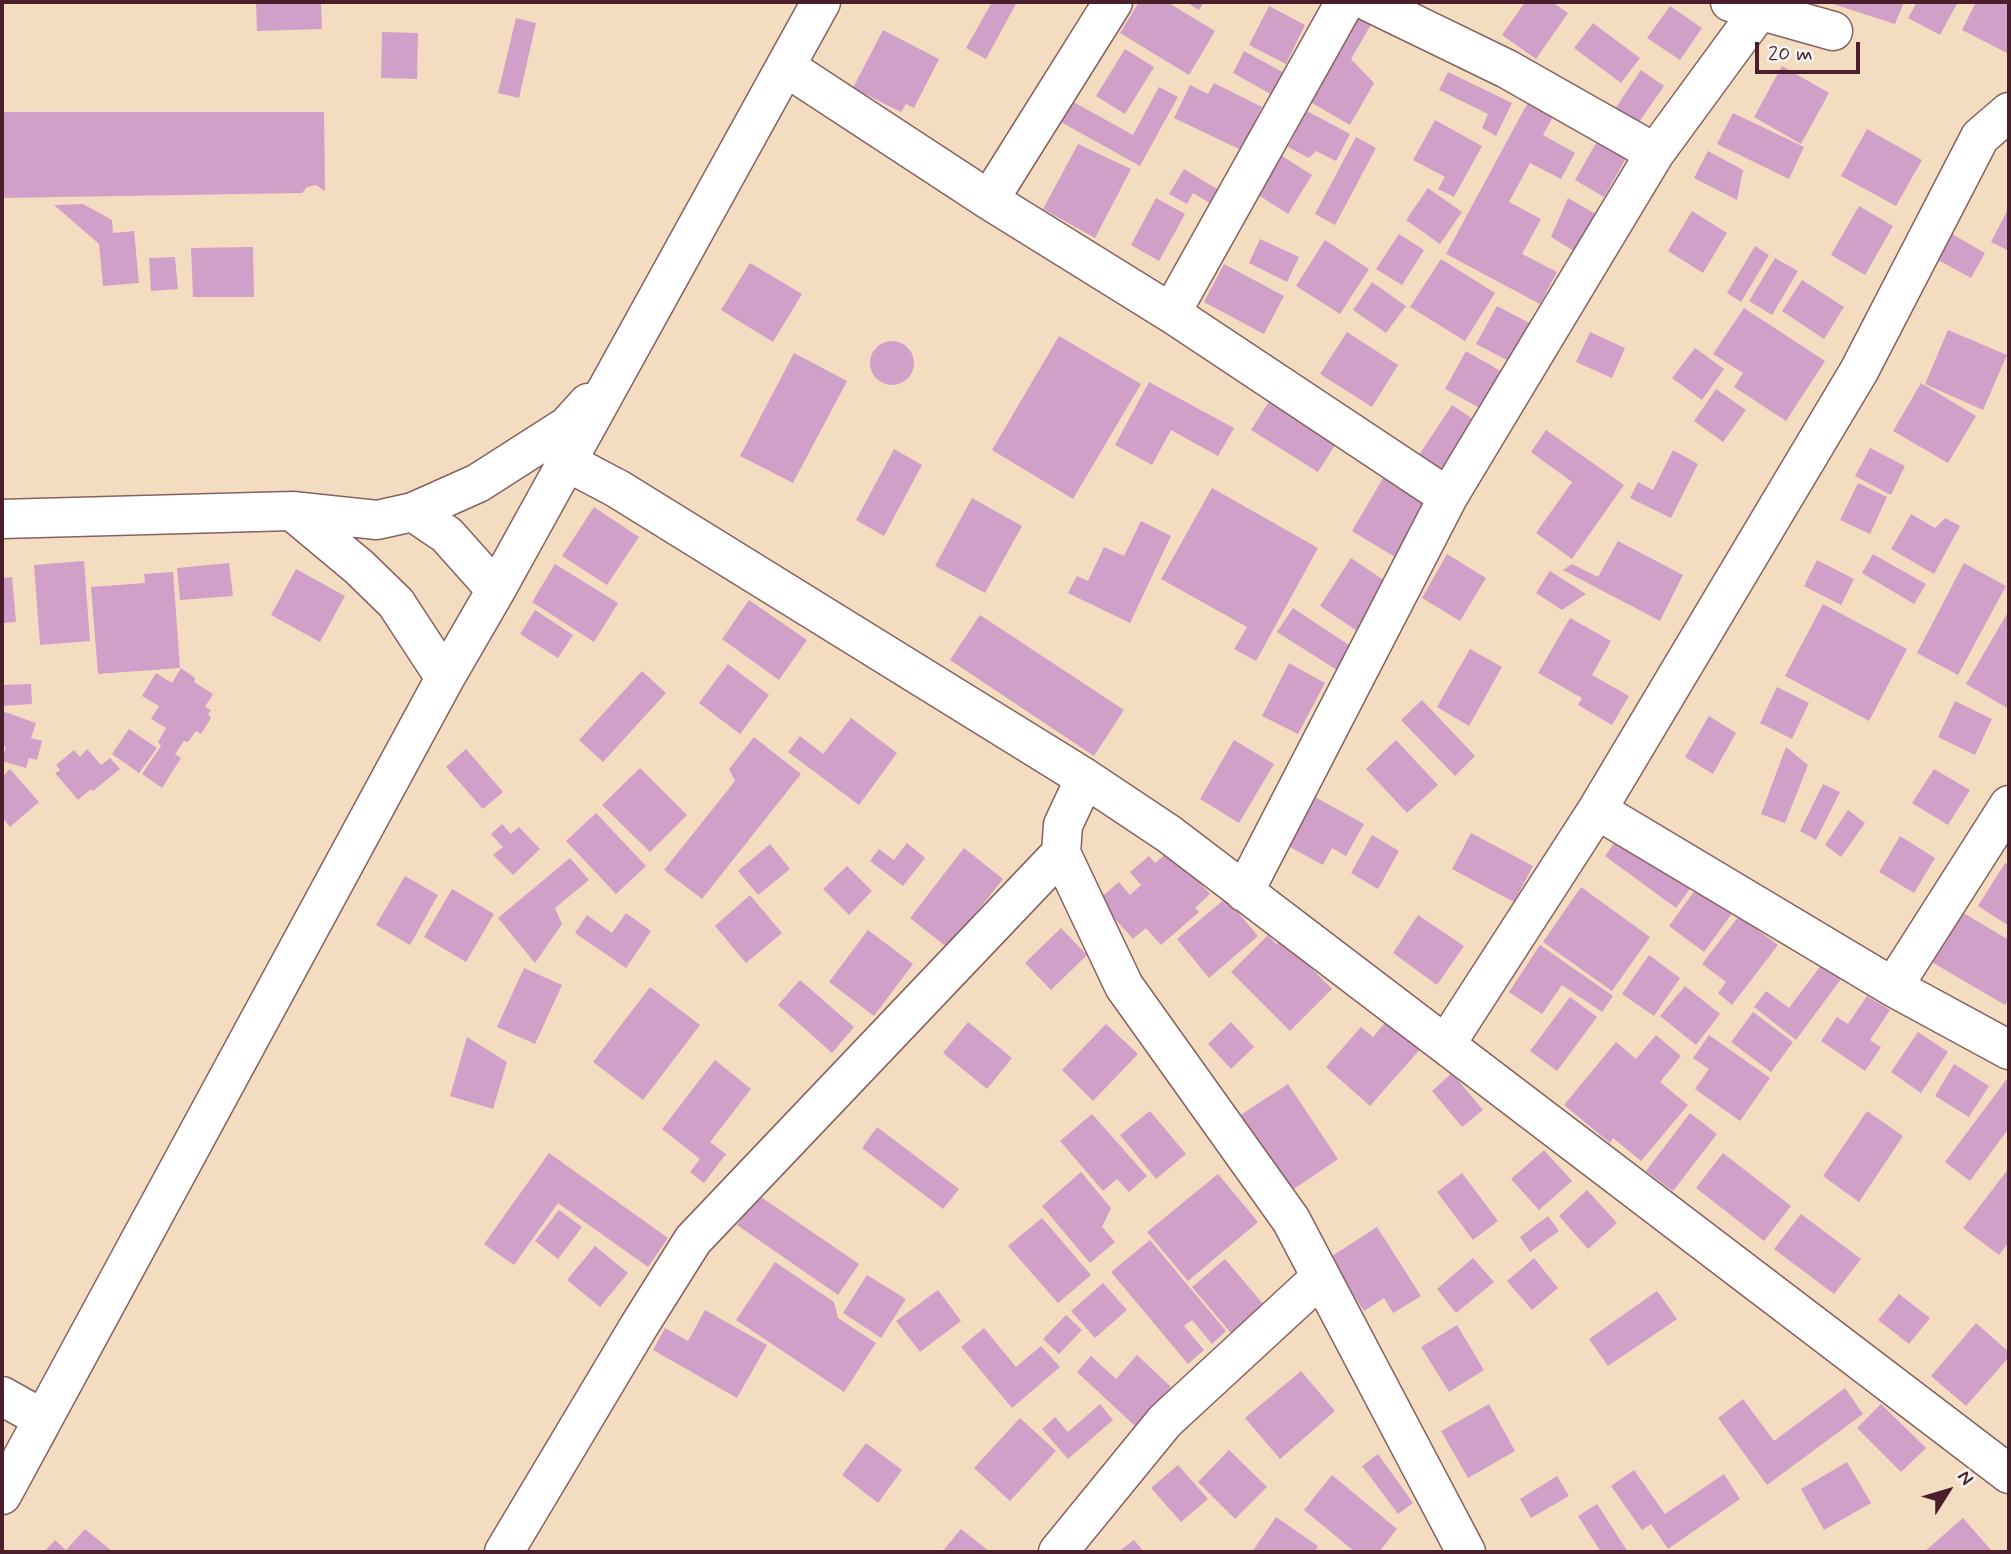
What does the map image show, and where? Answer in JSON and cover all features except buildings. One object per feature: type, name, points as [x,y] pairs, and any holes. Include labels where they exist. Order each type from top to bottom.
[{"type":"street","points":[[2,1495],[445,678],[821,2]]},
{"type":"street","points":[[989,200],[1113,2]]},
{"type":"street","points":[[1171,313],[1345,2]]},
{"type":"street","points":[[1369,2],[1507,69],[1655,153]]},
{"type":"street","points":[[1244,892],[1448,497],[1745,6],[1833,31]]},
{"type":"street","points":[[786,67],[989,200],[1171,313],[1448,497]]},
{"type":"street","points":[[1446,1044],[1597,810],[1859,371],[1980,137],[2009,112]]},
{"type":"street","points":[[2,519],[292,511],[377,520],[413,512],[478,483],[567,426],[616,373]]},
{"type":"street","points":[[567,462],[618,489],[1086,778],[1169,834],[2009,1474]]},
{"type":"street","points":[[292,511],[359,567],[396,603],[445,678]]},
{"type":"street","points":[[413,512],[447,535],[496,590]]},
{"type":"street","points":[[1086,778],[1063,825],[1061,853],[1124,986],[1291,1220],[1458,1548]]},
{"type":"street","points":[[1893,987],[2009,805]]},
{"type":"street","points":[[1597,810],[1893,987],[2009,1051]]},
{"type":"street","points":[[504,1552],[692,1240],[1061,853]]},
{"type":"street","points":[[1058,1552],[1165,1420],[1321,1277]]},
{"type":"street","points":[[2,1396],[44,1419]]}]
